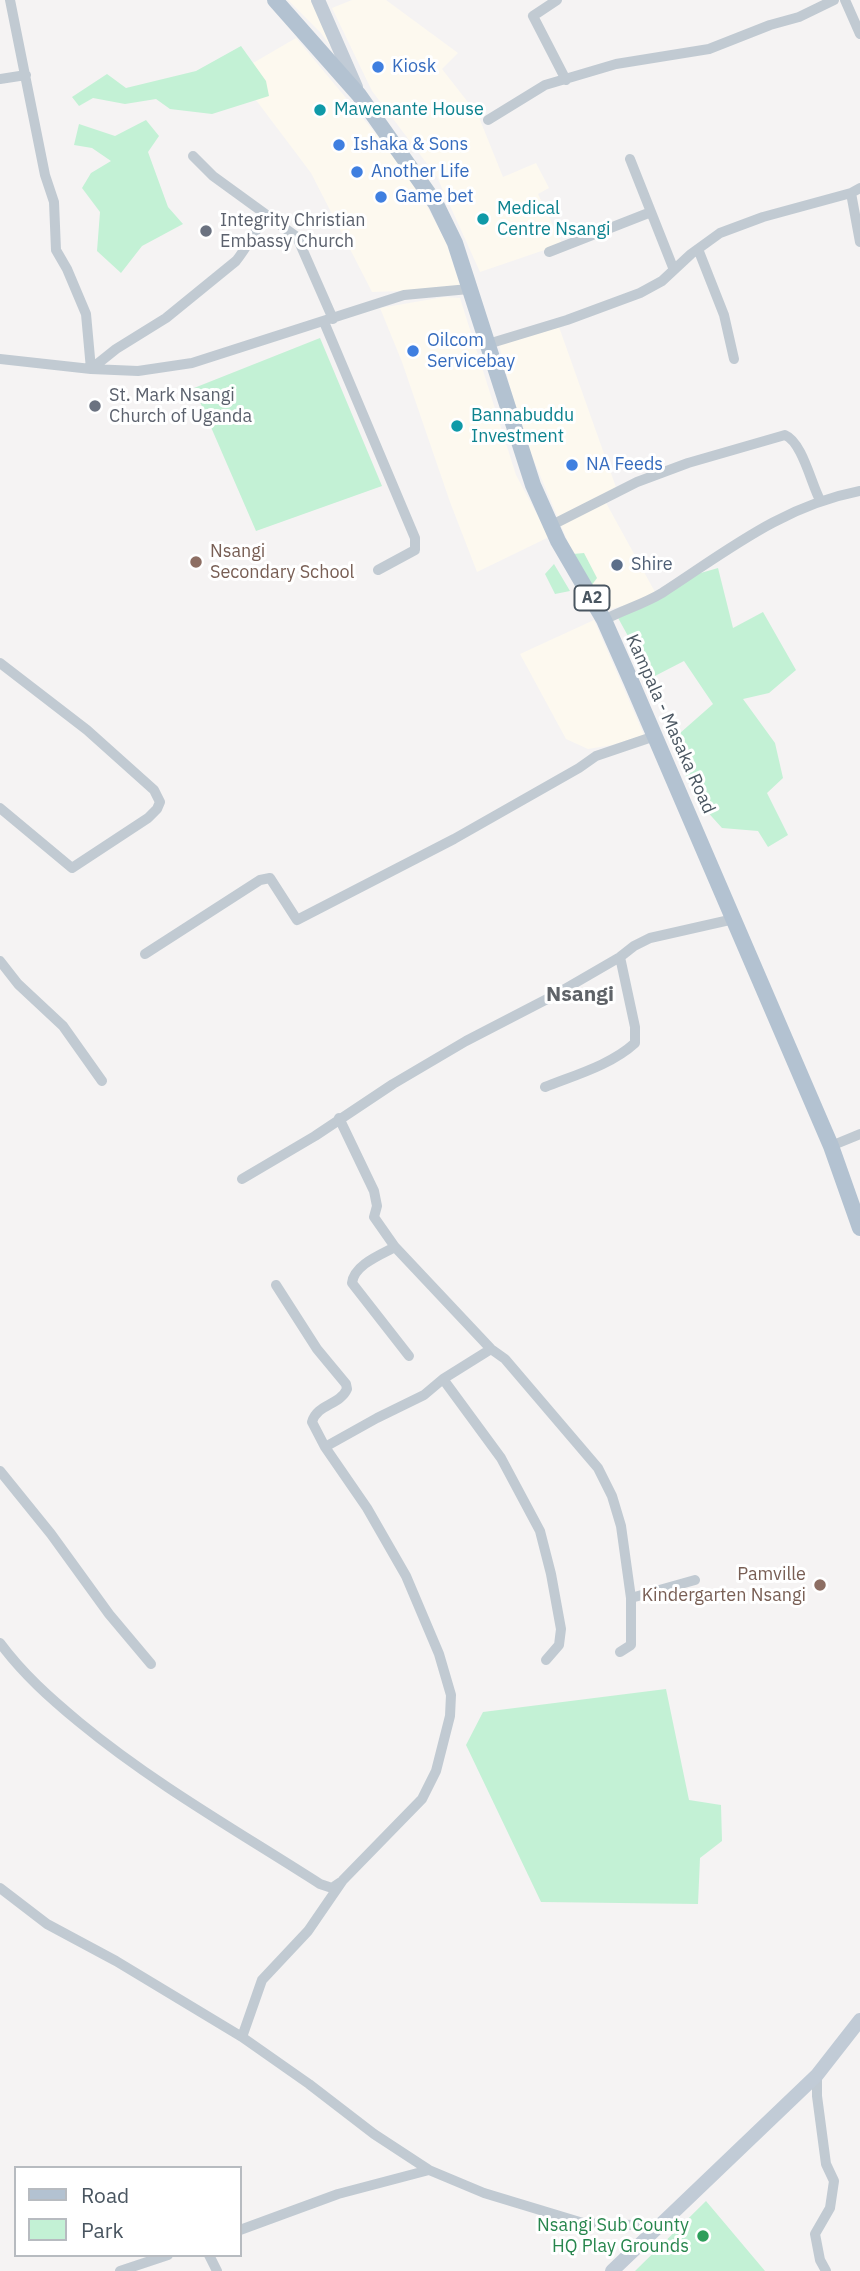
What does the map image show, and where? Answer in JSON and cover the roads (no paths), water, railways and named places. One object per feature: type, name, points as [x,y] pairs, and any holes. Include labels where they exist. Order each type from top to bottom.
[{"type":"main road","name":"Kampala - Masaka Road","points":[[275,0],[359,95],[436,204],[455,243],[533,485],[558,541],[604,620],[831,1146],[860,1228]]},
{"type":"street","points":[[10,0],[45,175],[54,202],[56,250],[86,314],[91,369]]},
{"type":"street","points":[[318,0],[359,95]]},
{"type":"street","points":[[557,0],[533,16],[566,80]]},
{"type":"street","points":[[488,120],[545,85],[616,64],[709,49],[770,24],[799,17],[834,0]]},
{"type":"street","points":[[845,0],[860,34]]},
{"type":"street","points":[[0,79],[26,75]]},
{"type":"street","points":[[193,156],[213,176],[297,237],[415,538],[415,550],[378,570]]},
{"type":"street","points":[[630,159],[674,270]]},
{"type":"street","points":[[488,344],[567,320],[640,293],[662,281],[720,233],[762,217],[855,190],[860,242]]},
{"type":"street","points":[[549,252],[651,212]]},
{"type":"street","points":[[91,369],[116,349],[166,318],[236,261],[267,215]]},
{"type":"street","points":[[698,249],[724,315],[734,359]]},
{"type":"street","points":[[0,359],[138,371],[192,363],[404,295],[469,289]]},
{"type":"street","points":[[552,525],[650,478],[688,463],[785,435],[791,438],[800,454],[820,500]]},
{"type":"street","points":[[604,620],[660,594],[708,565],[732,546],[790,513],[820,500],[860,491]]},
{"type":"street","points":[[0,663],[87,730],[154,790],[160,802],[148,818],[72,869],[0,807]]},
{"type":"street","points":[[145,954],[260,880],[270,878],[297,920],[454,839],[596,756],[655,736]]},
{"type":"street","points":[[242,1179],[261,1170],[466,1041],[551,997],[634,946],[650,938],[734,919]]},
{"type":"street","points":[[545,1087],[595,1068],[627,1051],[635,1043],[635,1027],[620,957]]},
{"type":"street","points":[[0,961],[18,984],[63,1026],[102,1081]]},
{"type":"street","points":[[340,1118],[377,1199],[375,1220],[396,1247],[491,1349],[505,1359],[598,1468],[612,1496],[621,1526],[631,1598],[631,1645],[620,1652]]},
{"type":"street","points":[[831,1146],[860,1134]]},
{"type":"street","points":[[396,1247],[361,1267],[353,1276],[352,1283],[409,1356]]},
{"type":"street","points":[[242,2037],[262,1980],[308,1931],[343,1880],[422,1798],[436,1770],[445,1739],[451,1695],[439,1654],[406,1576],[367,1508],[325,1447],[312,1422],[314,1415],[344,1396],[347,1388],[317,1349],[276,1285]]},
{"type":"street","points":[[325,1447],[424,1395],[443,1379],[491,1349]]},
{"type":"street","points":[[443,1379],[501,1458],[540,1531],[561,1629],[559,1645],[546,1660]]},
{"type":"street","points":[[0,1471],[51,1534],[108,1614],[151,1664]]},
{"type":"street","points":[[631,1598],[695,1580]]},
{"type":"street","points":[[0,1643],[13,1662],[36,1686],[112,1749],[149,1775],[320,1884],[331,1888],[343,1880]]},
{"type":"street","points":[[0,1888],[47,1924],[116,1961],[242,2037],[429,2171],[484,2193],[583,2223],[633,2225],[651,2232]]},
{"type":"street","points":[[612,2271],[817,2075],[860,2020]]},
{"type":"street","points":[[817,2075],[825,2164],[834,2181],[830,2208],[816,2234],[826,2271]]},
{"type":"street","points":[[242,2229],[338,2194],[429,2171]]},
{"type":"street","points":[[120,2271],[162,2257]]},
{"type":"place","name":"Kiosk","points":[[378,67]]},
{"type":"place","name":"Mawenante House","points":[[320,110]]},
{"type":"place","name":"Ishaka & Sons","points":[[339,145]]},
{"type":"place","name":"Another Life","points":[[357,172]]},
{"type":"place","name":"Game bet","points":[[381,197]]},
{"type":"place","name":"Medical Centre Nsangi","points":[[483,219]]},
{"type":"place","name":"Integrity Christian Embassy Church","points":[[206,231]]},
{"type":"place","name":"Oilcom Servicebay","points":[[413,351]]},
{"type":"place","name":"St. Mark Nsangi Church of Uganda","points":[[95,406]]},
{"type":"place","name":"Bannabuddu Investment","points":[[457,426]]},
{"type":"place","name":"NA Feeds","points":[[572,465]]},
{"type":"place","name":"Nsangi Secondary School","points":[[196,562]]},
{"type":"place","name":"Shire","points":[[617,565]]},
{"type":"place","name":"Pamville Kindergarten Nsangi","points":[[820,1585]]},
{"type":"place","name":"Nsangi Sub County HQ Play Grounds","points":[[703,2236]]},
{"type":"district","name":"Nsangi","points":[[580,995]]}]
